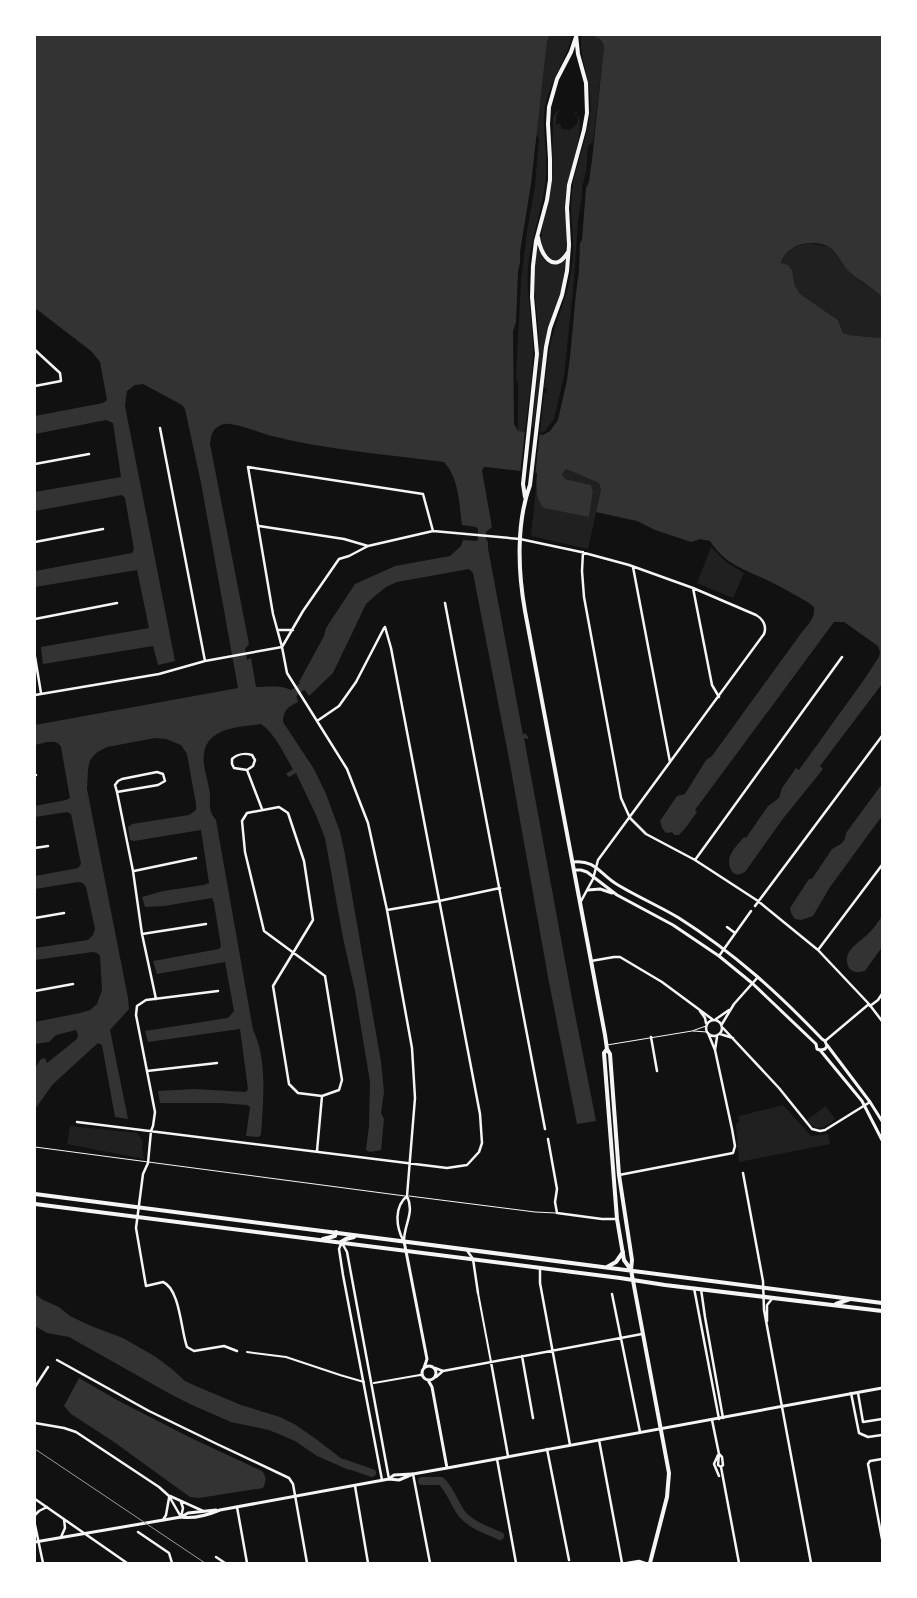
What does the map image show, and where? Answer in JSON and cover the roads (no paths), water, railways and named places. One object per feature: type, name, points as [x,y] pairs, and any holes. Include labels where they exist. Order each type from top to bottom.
[{"type":"main road","points":[[525,498],[523,484],[537,354],[532,282],[533,258],[550,180],[548,124],[550,101],[557,79],[571,52],[576,35]]},
{"type":"main road","points":[[576,35],[578,54],[586,83],[587,107],[584,130],[568,193],[569,249],[567,271],[564,288],[546,348],[530,485],[525,498],[520,539],[521,584],[607,1047],[610,1054],[619,1175],[632,1260],[632,1280],[669,1469],[667,1497],[650,1563]]},
{"type":"main road","points":[[538,235],[544,256],[550,262],[563,259],[569,249]]},
{"type":"main road","points":[[607,1047],[604,1053],[617,1216],[624,1260],[631,1270]]},
{"type":"main road","points":[[609,1120],[615,1120]]},
{"type":"main road","points":[[610,1128],[616,1135]]},
{"type":"main road","points":[[35,1194],[882,1303]]},
{"type":"main road","points":[[35,1204],[882,1311]]},
{"type":"main road","points":[[617,1216],[626,1224]]},
{"type":"main road","points":[[319,1240],[335,1236],[336,1232]]},
{"type":"main road","points":[[341,1242],[351,1237],[361,1236]]},
{"type":"main road","points":[[607,1267],[616,1262],[623,1252]]},
{"type":"main road","points":[[832,1305],[850,1299]]},
{"type":"street","points":[[35,350],[60,373],[61,381],[35,386]]},
{"type":"street","points":[[160,428],[204,661]]},
{"type":"street","points":[[35,464],[89,454]]},
{"type":"street","points":[[432,1387],[437,1373],[427,1359],[404,1241],[404,1232],[410,1213],[410,1203],[407,1196],[415,1098],[412,1048],[387,910],[368,823],[348,769],[287,673],[273,614],[248,467],[423,494],[433,531]]},
{"type":"street","points":[[259,526],[344,539],[368,546]]},
{"type":"street","points":[[35,542],[103,529]]},
{"type":"street","points":[[35,695],[159,674],[204,661],[282,648],[302,611],[340,559],[368,546],[433,531],[520,539],[584,552],[693,588],[756,615],[762,619],[765,629],[764,634],[598,860],[594,877],[580,903]]},
{"type":"street","points":[[584,552],[582,571],[584,597],[621,798],[630,818],[646,834],[695,860],[758,901],[818,950],[870,1005],[882,1021]]},
{"type":"street","points":[[633,567],[670,762]]},
{"type":"street","points":[[693,588],[712,685],[719,696]]},
{"type":"street","points":[[35,619],[116,603]]},
{"type":"street","points":[[445,603],[545,1129]]},
{"type":"street","points":[[77,1122],[447,1168],[468,1164],[479,1152],[482,1142],[480,1114],[391,648],[385,627],[356,682],[339,706],[318,721]]},
{"type":"street","points":[[278,630],[293,630]]},
{"type":"street","points":[[35,657],[41,693]]},
{"type":"street","points":[[695,860],[842,657]]},
{"type":"street","points":[[755,906],[882,736]]},
{"type":"street","points":[[246,753],[252,755],[255,760],[253,766],[247,770],[234,768],[232,759],[235,756],[246,753]]},
{"type":"street","points":[[247,770],[262,810]]},
{"type":"street","points":[[116,792],[158,785],[165,781],[163,774],[157,772],[122,780],[118,781],[115,785],[116,792],[133,871],[142,934],[156,999]]},
{"type":"street","points":[[293,952],[264,931],[245,852],[242,821],[247,813],[279,807],[288,813],[304,860],[312,920],[293,952],[273,986],[289,1084],[298,1093],[322,1096],[339,1090],[342,1080],[325,976],[293,952]]},
{"type":"street","points":[[35,848],[48,846]]},
{"type":"street","points":[[133,871],[196,858]]},
{"type":"street","points":[[573,862],[591,863],[617,885],[662,908],[724,949],[758,976],[824,1042],[870,1102],[882,1121]]},
{"type":"street","points":[[818,950],[882,865]]},
{"type":"street","points":[[574,870],[583,870],[617,895],[673,926],[719,956],[752,983],[816,1044],[817,1049],[820,1050],[864,1106],[882,1140]]},
{"type":"street","points":[[387,910],[500,888]]},
{"type":"street","points":[[588,890],[600,889],[617,895]]},
{"type":"street","points":[[719,956],[751,911]]},
{"type":"street","points":[[35,918],[64,913]]},
{"type":"street","points":[[142,934],[206,924]]},
{"type":"street","points":[[727,927],[735,933]]},
{"type":"street","points":[[591,962],[614,956],[620,957],[662,982],[700,1011],[722,1024]]},
{"type":"street","points":[[758,976],[729,1010],[722,1024],[723,1028],[779,1088],[812,1130],[823,1131],[870,1102]]},
{"type":"street","points":[[35,990],[73,984]]},
{"type":"street","points":[[218,991],[146,1000],[137,1006],[136,1015],[155,1112],[148,1163],[143,1174],[136,1228],[146,1286],[163,1282],[169,1286],[180,1311],[186,1344],[189,1349],[194,1351],[224,1346],[237,1351]]},
{"type":"street","points":[[824,1042],[878,1000],[882,994]]},
{"type":"street","points":[[706,1025],[729,1010]]},
{"type":"street","points":[[700,1011],[706,1019],[707,1033],[715,1050]]},
{"type":"street","points":[[619,1175],[732,1153],[734,1149],[732,1130],[715,1050],[715,1040],[723,1028]]},
{"type":"street","points":[[707,1033],[712,1036],[724,1034],[733,1038]]},
{"type":"street","points":[[650,1037],[657,1071]]},
{"type":"street","points":[[816,1044],[818,1040],[824,1042]]},
{"type":"street","points":[[820,1050],[825,1049],[824,1042]]},
{"type":"street","points":[[146,1071],[217,1062]]},
{"type":"street","points":[[317,1151],[322,1096]]},
{"type":"street","points":[[548,1139],[557,1189],[555,1202],[557,1213],[602,1219],[617,1216]]},
{"type":"street","points":[[743,1173],[763,1288],[766,1322],[783,1406],[782,1416],[811,1563]]},
{"type":"street","points":[[404,1241],[399,1230],[398,1211],[401,1201],[407,1196]]},
{"type":"street","points":[[341,1242],[339,1249],[382,1480]]},
{"type":"street","points":[[341,1242],[346,1251],[373,1384],[379,1429],[389,1479]]},
{"type":"street","points":[[466,1249],[473,1259],[508,1456]]},
{"type":"street","points":[[540,1268],[540,1283],[570,1445]]},
{"type":"street","points":[[694,1288],[721,1418]]},
{"type":"street","points":[[701,1289],[709,1354]]},
{"type":"street","points":[[612,1294],[640,1432]]},
{"type":"street","points":[[766,1322],[768,1303],[775,1297]]},
{"type":"street","points":[[424,1368],[428,1366],[443,1371],[642,1334]]},
{"type":"street","points":[[247,1352],[286,1357],[373,1384],[421,1375],[428,1380],[432,1387],[447,1468]]},
{"type":"street","points":[[522,1356],[533,1418]]},
{"type":"street","points":[[421,1375],[427,1359]]},
{"type":"street","points":[[56,1360],[149,1411],[285,1475],[291,1480],[307,1563]]},
{"type":"street","points":[[35,1387],[48,1367]]},
{"type":"street","points":[[428,1380],[435,1378],[443,1371]]},
{"type":"street","points":[[37,1542],[163,1520],[188,1513],[220,1510],[295,1497],[389,1479],[394,1475],[447,1468],[882,1388]]},
{"type":"street","points":[[858,1392],[863,1422],[882,1419]]},
{"type":"street","points":[[851,1393],[858,1430],[862,1435],[868,1437],[882,1435]]},
{"type":"street","points":[[855,1418],[862,1416]]},
{"type":"street","points":[[712,1420],[719,1454],[718,1465],[722,1467]]},
{"type":"street","points":[[35,1423],[76,1432],[159,1487],[169,1496],[181,1516],[189,1518],[220,1510]]},
{"type":"street","points":[[372,1430],[379,1429]]},
{"type":"street","points":[[599,1440],[622,1563]]},
{"type":"street","points":[[547,1449],[569,1560]]},
{"type":"street","points":[[719,1454],[723,1461],[722,1467],[739,1563]]},
{"type":"street","points":[[719,1454],[714,1464],[719,1476]]},
{"type":"street","points":[[497,1459],[516,1563]]},
{"type":"street","points":[[882,1459],[868,1464],[882,1540]]},
{"type":"street","points":[[413,1474],[430,1563]]},
{"type":"street","points":[[355,1486],[368,1563]]},
{"type":"street","points":[[169,1496],[203,1511]]},
{"type":"street","points":[[163,1520],[169,1496]]},
{"type":"street","points":[[35,1499],[127,1563]]},
{"type":"street","points":[[181,1516],[182,1502]]},
{"type":"street","points":[[237,1507],[248,1563]]},
{"type":"street","points":[[35,1516],[39,1511],[47,1508]]},
{"type":"street","points":[[60,1538],[65,1528],[64,1519]]},
{"type":"street","points":[[35,1524],[37,1542],[43,1563]]},
{"type":"street","points":[[138,1532],[169,1553],[172,1563]]},
{"type":"street","points":[[216,1558],[224,1563]]},
{"type":"street","points":[[628,1563],[639,1561],[645,1563]]},
{"type":"lane","points":[[607,1047],[692,1030],[706,1025]]},
{"type":"lane","points":[[692,1030],[707,1033]]},
{"type":"lane","points":[[35,1147],[540,1213],[557,1213]]},
{"type":"waterway","points":[[286,698],[309,681]]},
{"type":"waterway","points":[[343,1463],[372,1473]]},
{"type":"waterway","points":[[422,1481],[441,1481],[466,1518],[500,1536]]},
{"type":"railway","points":[[35,1449],[205,1563]]}]
